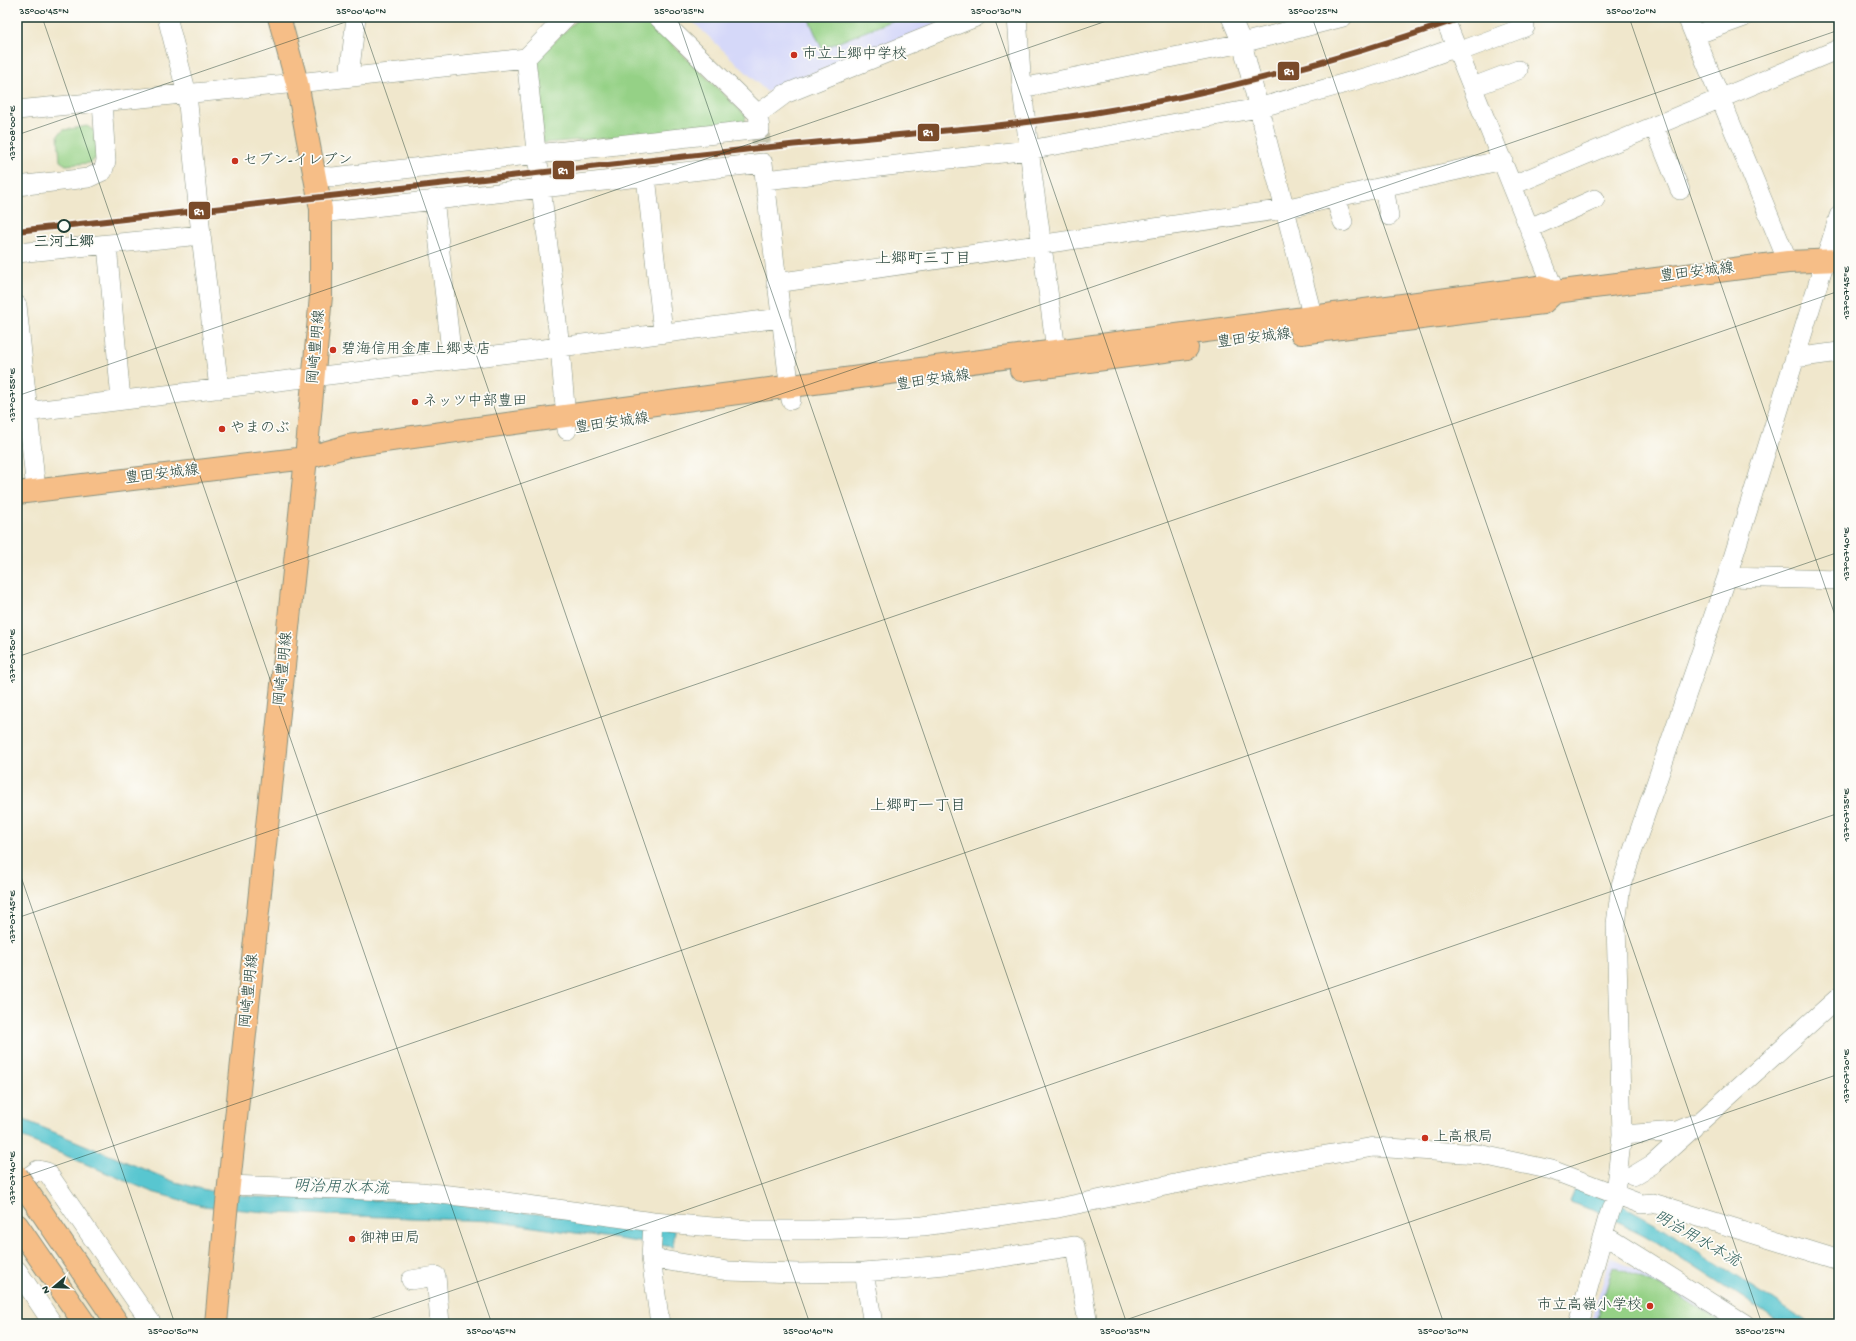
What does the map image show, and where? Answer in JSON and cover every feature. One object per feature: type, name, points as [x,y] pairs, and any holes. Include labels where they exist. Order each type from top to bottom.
[{"type":"main road","name":"岡崎豊明線","points":[[216,1324],[226,1212],[306,458],[321,296],[321,213],[316,176],[297,83],[279,17]]},
{"type":"main road","name":"豊田安城線","points":[[27,492],[306,458],[345,458],[566,423],[1057,357],[1314,324],[1543,303],[1555,292],[1788,262],[1832,260]]},
{"type":"main road","points":[[17,1176],[118,1324]]},
{"type":"main road","points":[[17,1224],[85,1324]]},
{"type":"street","points":[[167,17],[186,94],[219,389]]},
{"type":"street","points":[[349,77],[356,17]]},
{"type":"street","points":[[17,110],[297,83],[526,58],[566,17]]},
{"type":"street","points":[[316,176],[333,177],[760,129],[758,114],[658,17]]},
{"type":"street","points":[[758,114],[785,94],[976,17]]},
{"type":"street","points":[[1017,17],[1022,88],[1029,150],[1057,357]]},
{"type":"street","points":[[1231,17],[1242,43],[1314,324]]},
{"type":"street","points":[[1022,88],[1242,43],[1341,17]]},
{"type":"street","points":[[1444,17],[1555,292]]},
{"type":"street","points":[[1687,17],[1788,262]]},
{"type":"street","points":[[1694,36],[1744,17]]},
{"type":"street","points":[[765,180],[1029,150],[1258,108],[1395,69],[1525,27]]},
{"type":"street","points":[[1513,185],[1839,49]]},
{"type":"street","points":[[526,58],[536,154],[542,181],[541,187],[560,347],[566,423]]},
{"type":"street","points":[[1472,87],[1518,70]]},
{"type":"street","points":[[17,186],[88,178],[103,171],[106,161],[102,102]]},
{"type":"street","points":[[1654,126],[1680,190]]},
{"type":"street","points":[[776,283],[1284,209],[1503,160]]},
{"type":"street","points":[[321,213],[434,199],[763,163],[790,393]]},
{"type":"street","points":[[646,176],[663,332]]},
{"type":"street","points":[[1384,187],[1389,216]]},
{"type":"street","points":[[1335,198],[1343,222]]},
{"type":"street","points":[[434,199],[452,360]]},
{"type":"street","points":[[1530,228],[1595,199]]},
{"type":"street","points":[[1578,1324],[1615,1198],[1622,1135],[1616,924],[1617,904],[1625,870],[1694,678],[1795,358],[1832,260],[1839,216]]},
{"type":"street","points":[[17,253],[202,236]]},
{"type":"street","points":[[107,245],[121,400]]},
{"type":"street","points":[[17,304],[27,492]]},
{"type":"street","points":[[23,413],[314,376],[560,347],[663,332],[780,318]]},
{"type":"street","points":[[1795,358],[1839,352]]},
{"type":"street","points":[[1727,577],[1839,580]]},
{"type":"street","points":[[1633,1176],[1653,1164],[1839,997]]},
{"type":"street","points":[[1622,1135],[1677,1131],[1702,1121]]},
{"type":"street","points":[[229,1188],[422,1192],[477,1198],[652,1225],[749,1230],[813,1230],[923,1226],[1058,1208],[1272,1164],[1374,1147],[1478,1154],[1552,1170],[1615,1198],[1641,1204],[1653,1203],[1839,1260]]},
{"type":"street","points":[[17,1185],[38,1170],[47,1172],[152,1324]]},
{"type":"street","points":[[652,1225],[651,1253],[660,1324]]},
{"type":"street","points":[[1606,1227],[1745,1324]]},
{"type":"street","points":[[651,1253],[728,1271],[798,1273],[864,1272],[957,1264],[1075,1246],[1088,1324]]},
{"type":"street","points":[[17,1270],[53,1324]]},
{"type":"street","points":[[864,1272],[873,1324]]},
{"type":"street","points":[[411,1280],[436,1276],[440,1324]]},
{"type":"shaded area","name":"市立上郷中学校","points":[[688,17],[954,17],[767,92]]},
{"type":"shaded area","name":"市立高嶺小学校","points":[[1610,1257],[1675,1287],[1733,1324],[1591,1324]]},
{"type":"green space","points":[[580,17],[644,17],[746,116],[744,127],[543,143],[535,60]]},
{"type":"green space","points":[[808,17],[901,17],[822,49]]},
{"type":"green space","points":[[87,126],[100,135],[101,154],[90,163],[66,165],[60,161],[58,135],[64,130]]},
{"type":"green space","name":"市立高嶺小学校","points":[[1613,1266],[1675,1293],[1724,1324],[1596,1324]]},
{"type":"water","points":[[17,1117],[175,1182],[210,1191],[255,1197],[434,1202],[675,1230],[673,1247],[492,1221],[275,1213],[203,1206],[152,1192],[17,1135]]},
{"type":"water","points":[[1575,1187],[1626,1207],[1662,1227],[1809,1324],[1782,1324],[1655,1241],[1593,1210],[1569,1202]]},
{"type":"tunnel","points":[[760,129],[763,163]]},
{"type":"transit line","name":"R1","points":[[17,231],[785,145],[1001,125],[1087,114],[1135,106],[1231,86],[1278,74],[1418,33],[1464,17]]},
{"type":"place","name":"市立上郷中学校","points":[[794,55]]},
{"type":"place","name":"セブン-イレブン","points":[[235,161]]},
{"type":"place","name":"三河上郷","points":[[64,226]]},
{"type":"place","name":"碧海信用金庫上郷支店","points":[[333,350]]},
{"type":"place","name":"ネッツ中部豊田","points":[[415,402]]},
{"type":"place","name":"やまのぶ","points":[[222,429]]},
{"type":"place","name":"上高根局","points":[[1425,1138]]},
{"type":"place","name":"御神田局","points":[[352,1239]]},
{"type":"place","name":"市立高嶺小学校","points":[[1650,1306]]},
{"type":"district","name":"上郷町三丁目","points":[[923,260]]},
{"type":"district","name":"上郷町一丁目","points":[[918,807]]},
{"type":"water label","name":"明治用水本流","points":[[341,1189]]},
{"type":"water label","name":"明治用水本流","points":[[1696,1240]]}]
